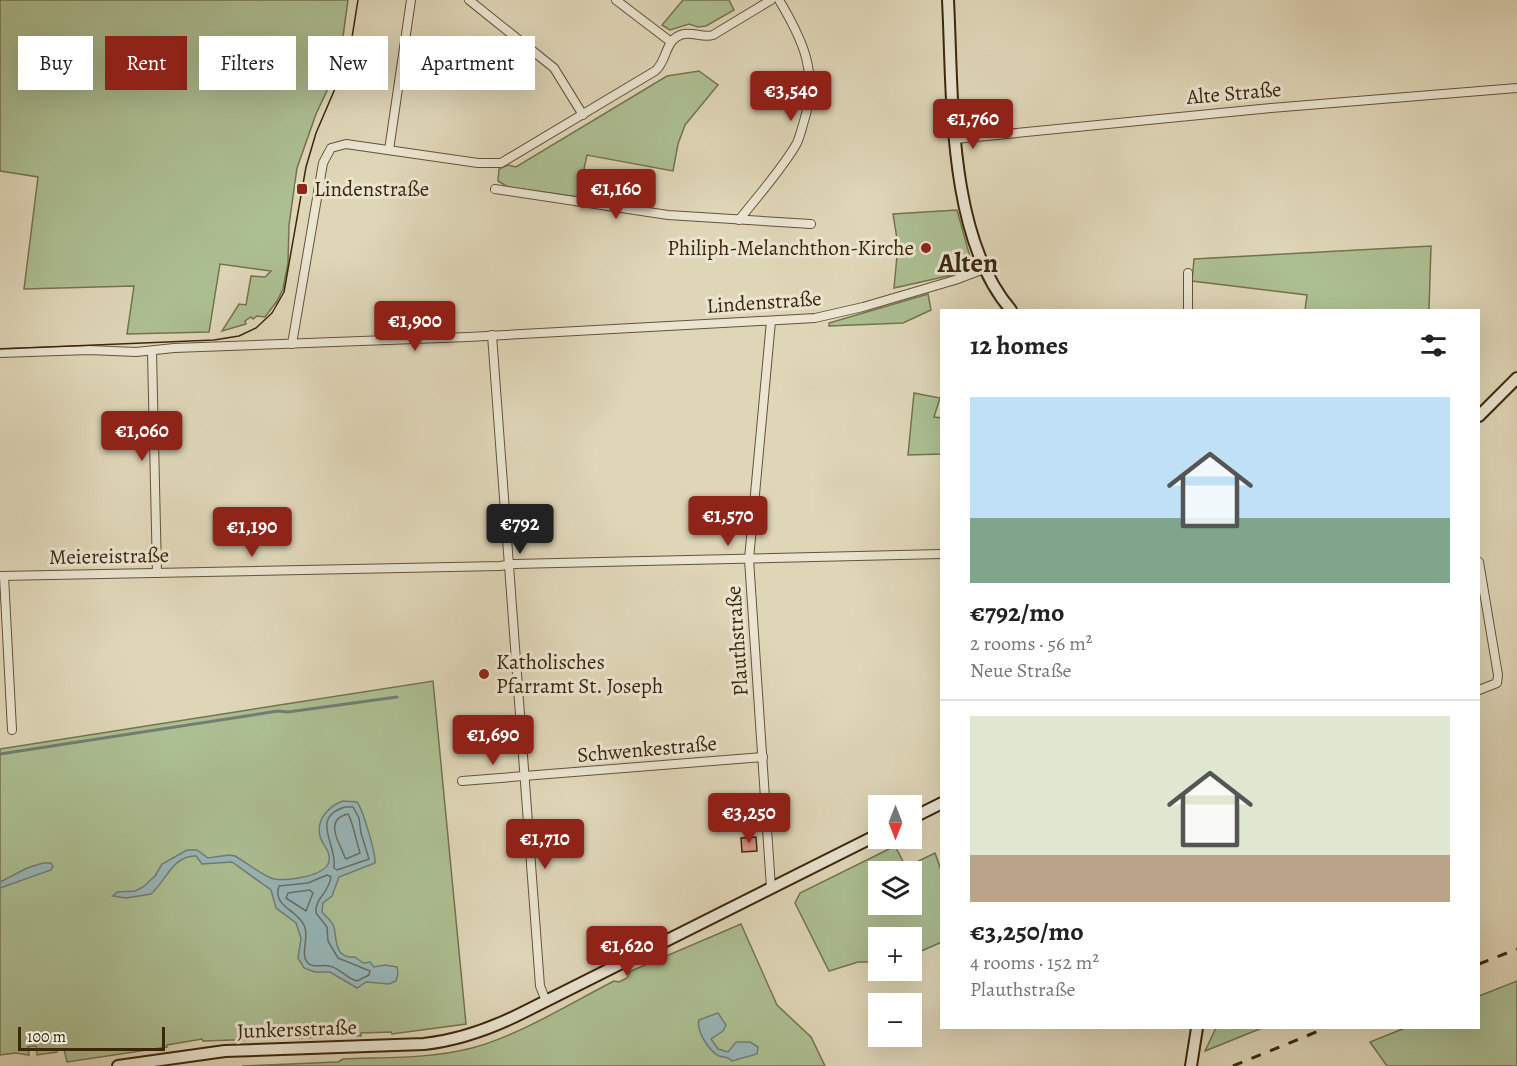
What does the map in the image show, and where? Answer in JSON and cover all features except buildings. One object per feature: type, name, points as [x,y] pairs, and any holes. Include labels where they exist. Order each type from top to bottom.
[{"type":"main road","points":[[948,0],[956,139],[969,228],[984,269],[999,296],[1010,309]]},
{"type":"main road","points":[[1480,415],[1517,378]]},
{"type":"main road","points":[[922,813],[940,804]]},
{"type":"main road","name":"Junkersstraße","points":[[118,1066],[225,1051],[424,1044],[477,1033],[546,1001],[868,840]]},
{"type":"main road","points":[[1191,1066],[1197,1029]]},
{"type":"street","points":[[389,150],[411,0]]},
{"type":"street","points":[[469,0],[554,68],[583,115]]},
{"type":"street","points":[[617,0],[671,42]]},
{"type":"street","points":[[292,344],[326,154],[339,144],[478,163],[501,164],[660,67],[671,42],[684,34],[707,37],[713,35],[771,0]]},
{"type":"street","points":[[740,220],[797,142],[810,103],[810,75],[807,59],[802,43],[779,0]]},
{"type":"street","name":"Alte Straße","points":[[956,139],[1271,108],[1517,88]]},
{"type":"street","points":[[495,189],[668,215],[811,224]]},
{"type":"street","name":"Lindenstraße","points":[[0,353],[89,350],[124,353],[152,352],[174,348],[771,321],[836,314],[955,280],[984,269]]},
{"type":"street","points":[[1188,273],[1188,309]]},
{"type":"street","name":"Plauthstraße","points":[[771,321],[749,559],[771,888]]},
{"type":"street","points":[[492,335],[540,986],[546,1001]]},
{"type":"street","points":[[152,352],[157,573]]},
{"type":"street","name":"Meiereistraße","points":[[2,576],[940,554]]},
{"type":"street","points":[[1480,568],[1498,675],[1497,683],[1480,690]]},
{"type":"street","points":[[2,576],[12,730]]},
{"type":"street","name":"Schwenkestraße","points":[[462,781],[763,757]]},
{"type":"green space","points":[[0,0],[348,0],[343,36],[308,36],[308,90],[327,90],[316,114],[297,168],[289,225],[288,263],[283,289],[265,317],[257,316],[253,319],[251,317],[245,321],[246,324],[222,331],[239,304],[246,305],[251,276],[265,277],[271,271],[220,264],[209,332],[127,334],[134,286],[24,289],[38,177],[0,171]]},
{"type":"green space","points":[[683,0],[729,0],[734,10],[706,26],[698,27],[689,24],[670,30],[662,25]]},
{"type":"green space","points":[[699,71],[718,85],[685,125],[678,144],[673,171],[587,155],[578,197],[508,187],[498,181],[499,169],[508,165],[516,167],[667,76]]},
{"type":"green space","points":[[957,210],[970,257],[961,273],[894,288],[898,245],[893,214]]},
{"type":"green space","points":[[1431,246],[1429,309],[1305,309],[1307,295],[1192,281],[1194,259]]},
{"type":"green space","points":[[928,294],[931,310],[903,323],[829,326],[829,323]]},
{"type":"green space","points":[[914,393],[940,398],[934,417],[940,418],[940,454],[908,455]]},
{"type":"green space","points":[[433,681],[466,1024],[392,1034],[391,1032],[361,1033],[361,1036],[326,1034],[325,1037],[203,1041],[202,1039],[167,1045],[167,1047],[67,1062],[64,1049],[37,1055],[36,1046],[28,1047],[29,1055],[16,1053],[0,1055],[0,749]]},
{"type":"green space","points":[[889,849],[897,849],[903,861],[868,861],[868,915],[922,915],[922,861],[918,861],[935,853],[940,867],[940,943],[922,951],[922,927],[868,927],[868,962],[858,962],[829,971],[795,903],[800,893]]},
{"type":"green space","points":[[741,924],[777,1005],[811,1037],[825,1066],[242,1066],[424,1056],[456,1052],[490,1043],[614,981],[619,982],[627,978],[631,971]]},
{"type":"green space","points":[[1517,981],[1517,1066],[1387,1066],[1370,1042],[1402,1029],[1480,1029],[1480,996]]},
{"type":"green space","points":[[1216,1029],[1260,1029],[1205,1051]]},
{"type":"water","points":[[343,801],[357,802],[360,807],[366,822],[375,863],[339,877],[332,896],[323,903],[322,912],[334,927],[338,948],[343,955],[355,957],[363,963],[370,962],[374,967],[385,965],[397,967],[396,981],[389,984],[366,982],[357,988],[330,972],[315,972],[304,968],[298,958],[301,938],[296,923],[276,908],[271,890],[232,862],[202,864],[196,856],[188,857],[170,870],[151,894],[126,898],[113,896],[117,892],[135,891],[143,887],[155,876],[162,864],[187,850],[197,850],[208,858],[235,856],[271,878],[277,879],[294,879],[321,871],[329,861],[329,854],[320,836],[320,824],[325,814],[333,806]]},
{"type":"water","points":[[51,863],[53,867],[51,870],[0,888],[0,882],[27,868]]},
{"type":"water","points":[[718,1013],[726,1025],[723,1031],[711,1039],[718,1049],[728,1052],[736,1042],[750,1042],[758,1047],[757,1054],[732,1061],[711,1050],[699,1030],[699,1020]]},
{"type":"waterway","points":[[0,754],[278,711],[288,712],[397,697]]},
{"type":"tram line","points":[[0,349],[214,340],[239,336],[256,328],[272,313],[284,292],[306,167],[316,133],[349,56],[358,0]]},
{"type":"railway","points":[[1480,964],[1517,949]]},
{"type":"railway","points":[[1233,1066],[1324,1029]]},
{"type":"place","name":"Lindenstraße","points":[[302,189]]},
{"type":"place","name":"Philiph-Melanchthon-Kirche","points":[[926,248]]},
{"type":"place","name":"Katholisches Pfarramt St. Joseph","points":[[484,674]]},
{"type":"district","name":"Alten","points":[[968,263]]}]
